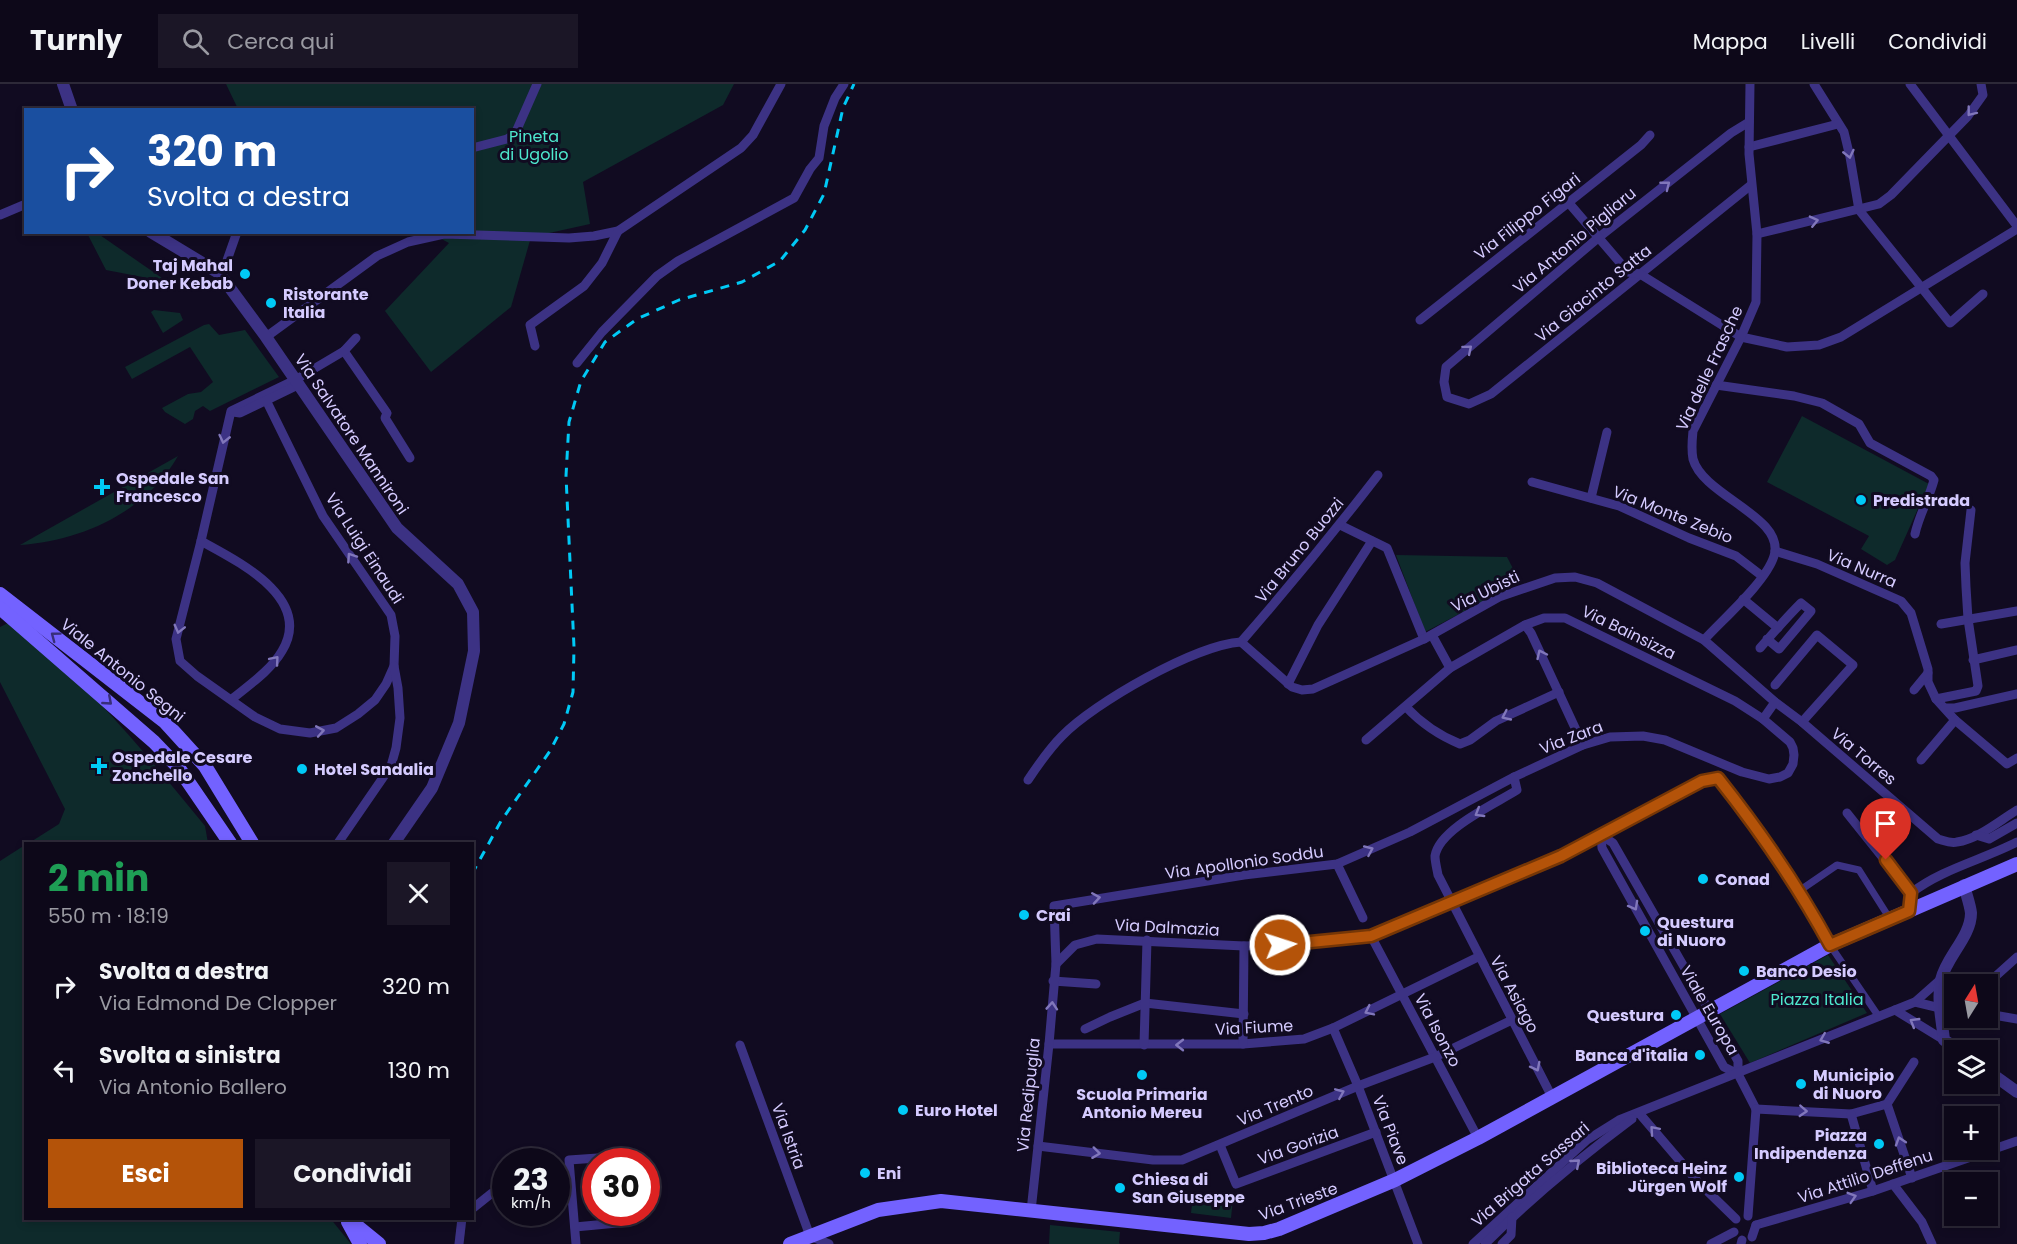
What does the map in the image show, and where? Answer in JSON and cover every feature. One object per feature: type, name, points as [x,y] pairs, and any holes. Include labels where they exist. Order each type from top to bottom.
[{"type":"main road","name":"Viale Antonio Segni","points":[[0,594],[165,722],[206,766],[251,842]]},
{"type":"main road","name":"Viale Antonio Segni","points":[[0,608],[154,742],[177,767],[229,842]]},
{"type":"main road","points":[[1703,1016],[1830,945],[2017,864]]},
{"type":"main road","name":"Via Trieste","points":[[790,1244],[878,1210],[941,1201],[1264,1233],[1279,1229],[1395,1180],[1478,1138],[1703,1016]]},
{"type":"main road","points":[[347,1220],[360,1244]]},
{"type":"main road","points":[[349,1220],[379,1244]]},
{"type":"street","points":[[63,84],[71,108]]},
{"type":"street","points":[[474,147],[507,139],[515,134],[537,84]]},
{"type":"street","points":[[266,337],[377,256],[408,242],[444,234],[569,238],[618,231],[741,148],[753,135],[781,84]]},
{"type":"street","points":[[578,363],[602,332],[657,276],[678,261],[794,198],[819,158],[824,126],[844,84]]},
{"type":"street","name":"Via delle Frasche","points":[[1750,84],[1749,147],[1757,234],[1756,302],[1741,338],[1693,432],[1691,446],[1693,460],[1700,473],[1709,484],[1769,530],[1773,536],[1775,551]]},
{"type":"street","points":[[1814,84],[1844,132],[1859,210],[1921,288],[1950,323],[1983,294]]},
{"type":"street","points":[[1568,202],[1628,272],[1640,274],[1741,338],[1786,347],[1819,345],[1841,338],[2017,228],[1910,84]]},
{"type":"street","points":[[1757,234],[1879,204],[1891,195],[1968,117],[1983,95],[1982,84]]},
{"type":"street","name":"Via Antonio Pigliaru","points":[[1447,397],[1444,390],[1446,368],[1598,238],[1731,133],[1749,122]]},
{"type":"street","points":[[1749,147],[1838,124]]},
{"type":"street","name":"Via Filippo Figari","points":[[1420,320],[1641,145],[1650,135]]},
{"type":"street","name":"Via Giacinto Satta","points":[[1447,397],[1469,404],[1491,394],[1751,185]]},
{"type":"street","points":[[0,215],[24,205]]},
{"type":"street","points":[[535,346],[530,325],[585,286],[602,263],[618,231]]},
{"type":"street","name":"Via Salvatore Mannironi","points":[[154,234],[219,273],[266,337],[397,528],[458,584],[473,612],[474,651],[459,723],[432,788],[395,842]]},
{"type":"street","points":[[219,273],[225,266],[236,234]]},
{"type":"street","points":[[231,411],[240,413],[267,402],[344,351],[356,338]]},
{"type":"street","points":[[344,351],[387,413],[385,418],[410,458]]},
{"type":"street","points":[[231,411],[297,383]]},
{"type":"street","points":[[1716,385],[1794,396],[1822,403],[1859,424],[1870,444],[1931,476],[1934,480],[1918,518],[1915,534]]},
{"type":"street","name":"Via Luigi Einaudi","points":[[231,411],[176,639],[180,661],[255,717],[280,729],[310,733],[336,728],[375,700],[387,684],[394,666],[395,636],[391,615],[323,516],[267,402]]},
{"type":"street","points":[[1592,498],[1607,432]]},
{"type":"street","name":"Via Bruno Buozzi","points":[[1241,642],[1300,573],[1319,547],[1340,525],[1378,475]]},
{"type":"street","name":"Via Monte Zebio","points":[[1532,482],[1619,506],[1689,538],[1736,556],[1762,576]]},
{"type":"street","points":[[1935,699],[1976,690],[1977,680],[1968,619],[1965,563],[1971,510]]},
{"type":"street","points":[[1340,525],[1387,548],[1428,637],[1450,668]]},
{"type":"street","points":[[201,541],[264,579],[277,593],[287,611],[289,629],[284,649],[273,664],[232,699]]},
{"type":"street","points":[[1028,780],[1046,753],[1091,711],[1139,682],[1226,643],[1241,642],[1288,684],[1318,625],[1372,541]]},
{"type":"street","points":[[1704,640],[1762,576],[1774,557],[1775,551]]},
{"type":"street","name":"Via Nurra","points":[[1775,551],[1817,564],[1901,601],[1911,613],[1928,671],[1928,682],[1935,699]]},
{"type":"street","name":"Via Ubisti","points":[[1288,684],[1302,690],[1313,689],[1428,637],[1499,597],[1555,578],[1575,577],[1597,583],[1704,640]]},
{"type":"street","points":[[1743,599],[1778,628]]},
{"type":"street","points":[[1760,648],[1767,639],[1801,603],[1811,611],[1779,649],[1767,639]]},
{"type":"street","points":[[1941,624],[2017,611]]},
{"type":"street","name":"Via Bainsizza","points":[[1366,740],[1450,668],[1525,625],[1544,618],[1565,618],[1735,701],[1763,719]]},
{"type":"street","points":[[1525,625],[1531,633],[1583,745]]},
{"type":"street","points":[[1775,685],[1817,635],[1853,665],[1802,722]]},
{"type":"street","name":"Via Torres","points":[[1704,640],[1938,839],[1951,843],[1959,842],[1976,835],[2017,810]]},
{"type":"street","points":[[1973,660],[2017,650]]},
{"type":"street","points":[[339,842],[391,766],[400,718],[394,666]]},
{"type":"street","points":[[1914,690],[1928,671]]},
{"type":"street","points":[[1406,707],[1422,724],[1460,744],[1470,740],[1496,721],[1559,692]]},
{"type":"street","points":[[1945,708],[1955,708],[2017,694]]},
{"type":"street","points":[[1935,699],[1955,720],[2007,764],[2017,758]]},
{"type":"street","points":[[1763,719],[1775,702]]},
{"type":"street","name":"Via Zara","points":[[1514,777],[1583,745],[1610,737],[1643,736],[1665,740],[1742,772],[1769,779],[1780,777],[1788,773],[1793,764],[1793,748],[1790,742],[1763,719]]},
{"type":"street","points":[[1921,760],[1955,720]]},
{"type":"street","points":[[1453,903],[1438,875],[1435,856],[1444,837],[1517,790],[1514,777]]},
{"type":"street","name":"Via Apollonio Soddu","points":[[1056,963],[1054,906],[1244,875],[1337,864],[1410,832],[1514,777]]},
{"type":"street","name":"Via Dalmazia","points":[[1056,963],[1075,945],[1097,939],[1244,946],[1307,944],[1371,936],[1561,856],[1702,781],[1718,778],[1754,824],[1799,891]]},
{"type":"street","points":[[1847,813],[1911,893]]},
{"type":"street","points":[[1976,835],[1989,839],[2017,823]]},
{"type":"street","name":"Viale Europa","points":[[1601,835],[1602,848],[1665,962],[1703,1016],[1738,1061],[1738,1074],[1724,1067],[1703,1016],[1678,954],[1614,843],[1601,835]]},
{"type":"street","points":[[1909,911],[1911,893],[1928,879],[1993,854],[2017,842]]},
{"type":"street","points":[[1337,864],[1363,918]]},
{"type":"street","points":[[1879,1017],[1830,945],[1799,891],[1837,865],[1859,870],[1890,919]]},
{"type":"street","points":[[1619,880],[1630,873]]},
{"type":"street","points":[[1939,1037],[1941,979],[1967,930],[1971,913],[1964,885]]},
{"type":"street","name":"Via Asiago","points":[[1453,903],[1478,957],[1552,1097]]},
{"type":"street","name":"Via Isonzo","points":[[1371,936],[1478,1138]]},
{"type":"street","points":[[1144,1045],[1147,940]]},
{"type":"street","points":[[1243,1044],[1244,946]]},
{"type":"street","name":"Viale Europa","points":[[1665,962],[1678,954]]},
{"type":"street","name":"Via Fiume","points":[[1049,1044],[1243,1044],[1304,1039],[1334,1028],[1478,957]]},
{"type":"street","points":[[1998,974],[2017,957]]},
{"type":"street","name":"Via Redipuglia","points":[[1031,1211],[1056,963]]},
{"type":"street","points":[[1736,1219],[1734,1232],[1742,1242],[1755,1240],[1756,1225],[1748,1216],[1756,1109],[1738,1074],[1915,1002],[1941,979]]},
{"type":"street","points":[[1053,981],[1096,984]]},
{"type":"street","points":[[1915,1002],[1944,1008]]},
{"type":"street","points":[[1085,1029],[1145,1003],[1244,1014]]},
{"type":"street","points":[[1895,1010],[1944,1040]]},
{"type":"street","points":[[1998,1015],[2017,1018]]},
{"type":"street","name":"Via Trento","points":[[1038,1146],[1166,1162],[1182,1160],[1358,1086],[1435,1057],[1512,1020]]},
{"type":"street","name":"Via Piave","points":[[1334,1028],[1418,1244]]},
{"type":"street","name":"Via Istria","points":[[740,1046],[810,1236]]},
{"type":"street","points":[[1756,1109],[1851,1114],[1887,1104],[1914,1062]]},
{"type":"street","name":"Via Brigata Sassari","points":[[1473,1244],[1587,1140],[1619,1120],[1738,1074]]},
{"type":"street","points":[[1998,1078],[2017,1092]]},
{"type":"street","points":[[1887,1104],[1912,1178]]},
{"type":"street","points":[[1639,1113],[1698,1182],[1736,1219]]},
{"type":"street","name":"Via Brigata Sassari","points":[[1485,1244],[1512,1217],[1594,1147],[1639,1113]]},
{"type":"street","points":[[1851,1114],[1873,1191]]},
{"type":"street","name":"Via Gorizia","points":[[1220,1145],[1236,1184],[1376,1132]]},
{"type":"street","name":"Via Attilio Deffenu","points":[[1756,1225],[1873,1191],[2017,1141]]},
{"type":"street","points":[[576,1244],[569,1160],[582,1159]]},
{"type":"street","points":[[1893,1184],[1922,1222],[1932,1244]]},
{"type":"street","points":[[474,1207],[492,1193]]},
{"type":"street","points":[[1736,1219],[1748,1216]]},
{"type":"street","name":"Via Brigata Sassari","points":[[1502,1244],[1511,1235],[1512,1217]]},
{"type":"street","points":[[459,1244],[462,1220]]},
{"type":"street","points":[[575,1227],[586,1226]]},
{"type":"street","points":[[1711,1244],[1734,1232]]},
{"type":"street","points":[[810,1236],[830,1244]]},
{"type":"green space","name":"Pineta di Ugolio","points":[[226,84],[734,84],[723,105],[583,182],[590,224],[531,237],[511,307],[431,372],[385,311],[449,243],[432,234],[474,234],[474,108],[238,108]]},
{"type":"green space","points":[[88,234],[98,234],[162,278],[158,280],[106,270]]},
{"type":"green space","points":[[154,310],[180,313],[183,320],[163,333],[151,312]]},
{"type":"green space","points":[[209,324],[219,335],[245,330],[279,377],[210,411],[203,406],[195,411],[193,419],[185,424],[162,408],[188,394],[201,392],[213,382],[190,347],[132,379],[125,367]]},
{"type":"green space","name":"Predistrada","points":[[1802,416],[1929,484],[1895,560],[1887,565],[1861,549],[1869,536],[1767,482]]},
{"type":"green space","points":[[178,456],[149,493],[111,520],[66,537],[20,545]]},
{"type":"green space","points":[[1396,555],[1507,557],[1520,582],[1425,632]]},
{"type":"green space","name":"Ospedale Cesare Zonchello","points":[[10,622],[38,644],[89,693],[160,771],[205,826],[208,842],[31,842],[59,824],[65,809],[0,682],[0,627]]},
{"type":"green space","points":[[24,846],[24,1220],[332,1220],[351,1244],[0,1244],[0,861]]},
{"type":"green space","name":"Piazza Italia","points":[[1828,955],[1867,1013],[1750,1063],[1720,1014]]},
{"type":"green space","points":[[1193,1195],[1233,1199],[1231,1218],[1191,1213]]},
{"type":"green space","points":[[1050,1225],[1120,1232],[1120,1244],[1049,1244]]},
{"type":"railway","points":[[474,870],[501,821],[550,751],[564,724],[573,692],[574,647],[566,476],[569,422],[581,381],[605,342],[637,319],[679,300],[742,282],[780,261],[805,230],[824,194],[843,108],[854,84]]},
{"type":"place","name":"Taj Mahal Doner Kebab","points":[[245,274]]},
{"type":"place","name":"Ristorante Italia","points":[[271,303]]},
{"type":"place","name":"Ospedale San Francesco","points":[[102,487]]},
{"type":"place","name":"Predistrada","points":[[1861,500]]},
{"type":"place","name":"Ospedale Cesare Zonchello","points":[[99,766]]},
{"type":"place","name":"Hotel Sandalia","points":[[302,769]]},
{"type":"place","name":"Conad","points":[[1703,879]]},
{"type":"place","name":"Crai","points":[[1024,915]]},
{"type":"place","name":"Questura di Nuoro","points":[[1645,931]]},
{"type":"place","name":"Banco Desio","points":[[1744,971]]},
{"type":"place","name":"Questura","points":[[1676,1015]]},
{"type":"place","name":"Banca d'italia","points":[[1700,1055]]},
{"type":"place","name":"Scuola Primaria Antonio Mereu","points":[[1142,1075]]},
{"type":"place","name":"Municipio di Nuoro","points":[[1801,1084]]},
{"type":"place","name":"Euro Hotel","points":[[903,1110]]},
{"type":"place","name":"Piazza Indipendenza","points":[[1879,1144]]},
{"type":"place","name":"Eni","points":[[865,1173]]},
{"type":"place","name":"Biblioteca Heinz Jürgen Wolf","points":[[1739,1177]]},
{"type":"place","name":"Chiesa di San Giuseppe","points":[[1120,1188]]},
{"type":"route","points":[[1280,945],[1360,939],[1371,936],[1561,856],[1702,781],[1718,778],[1754,824],[1799,891],[1830,945],[1909,911],[1911,893],[1886,860]]}]
